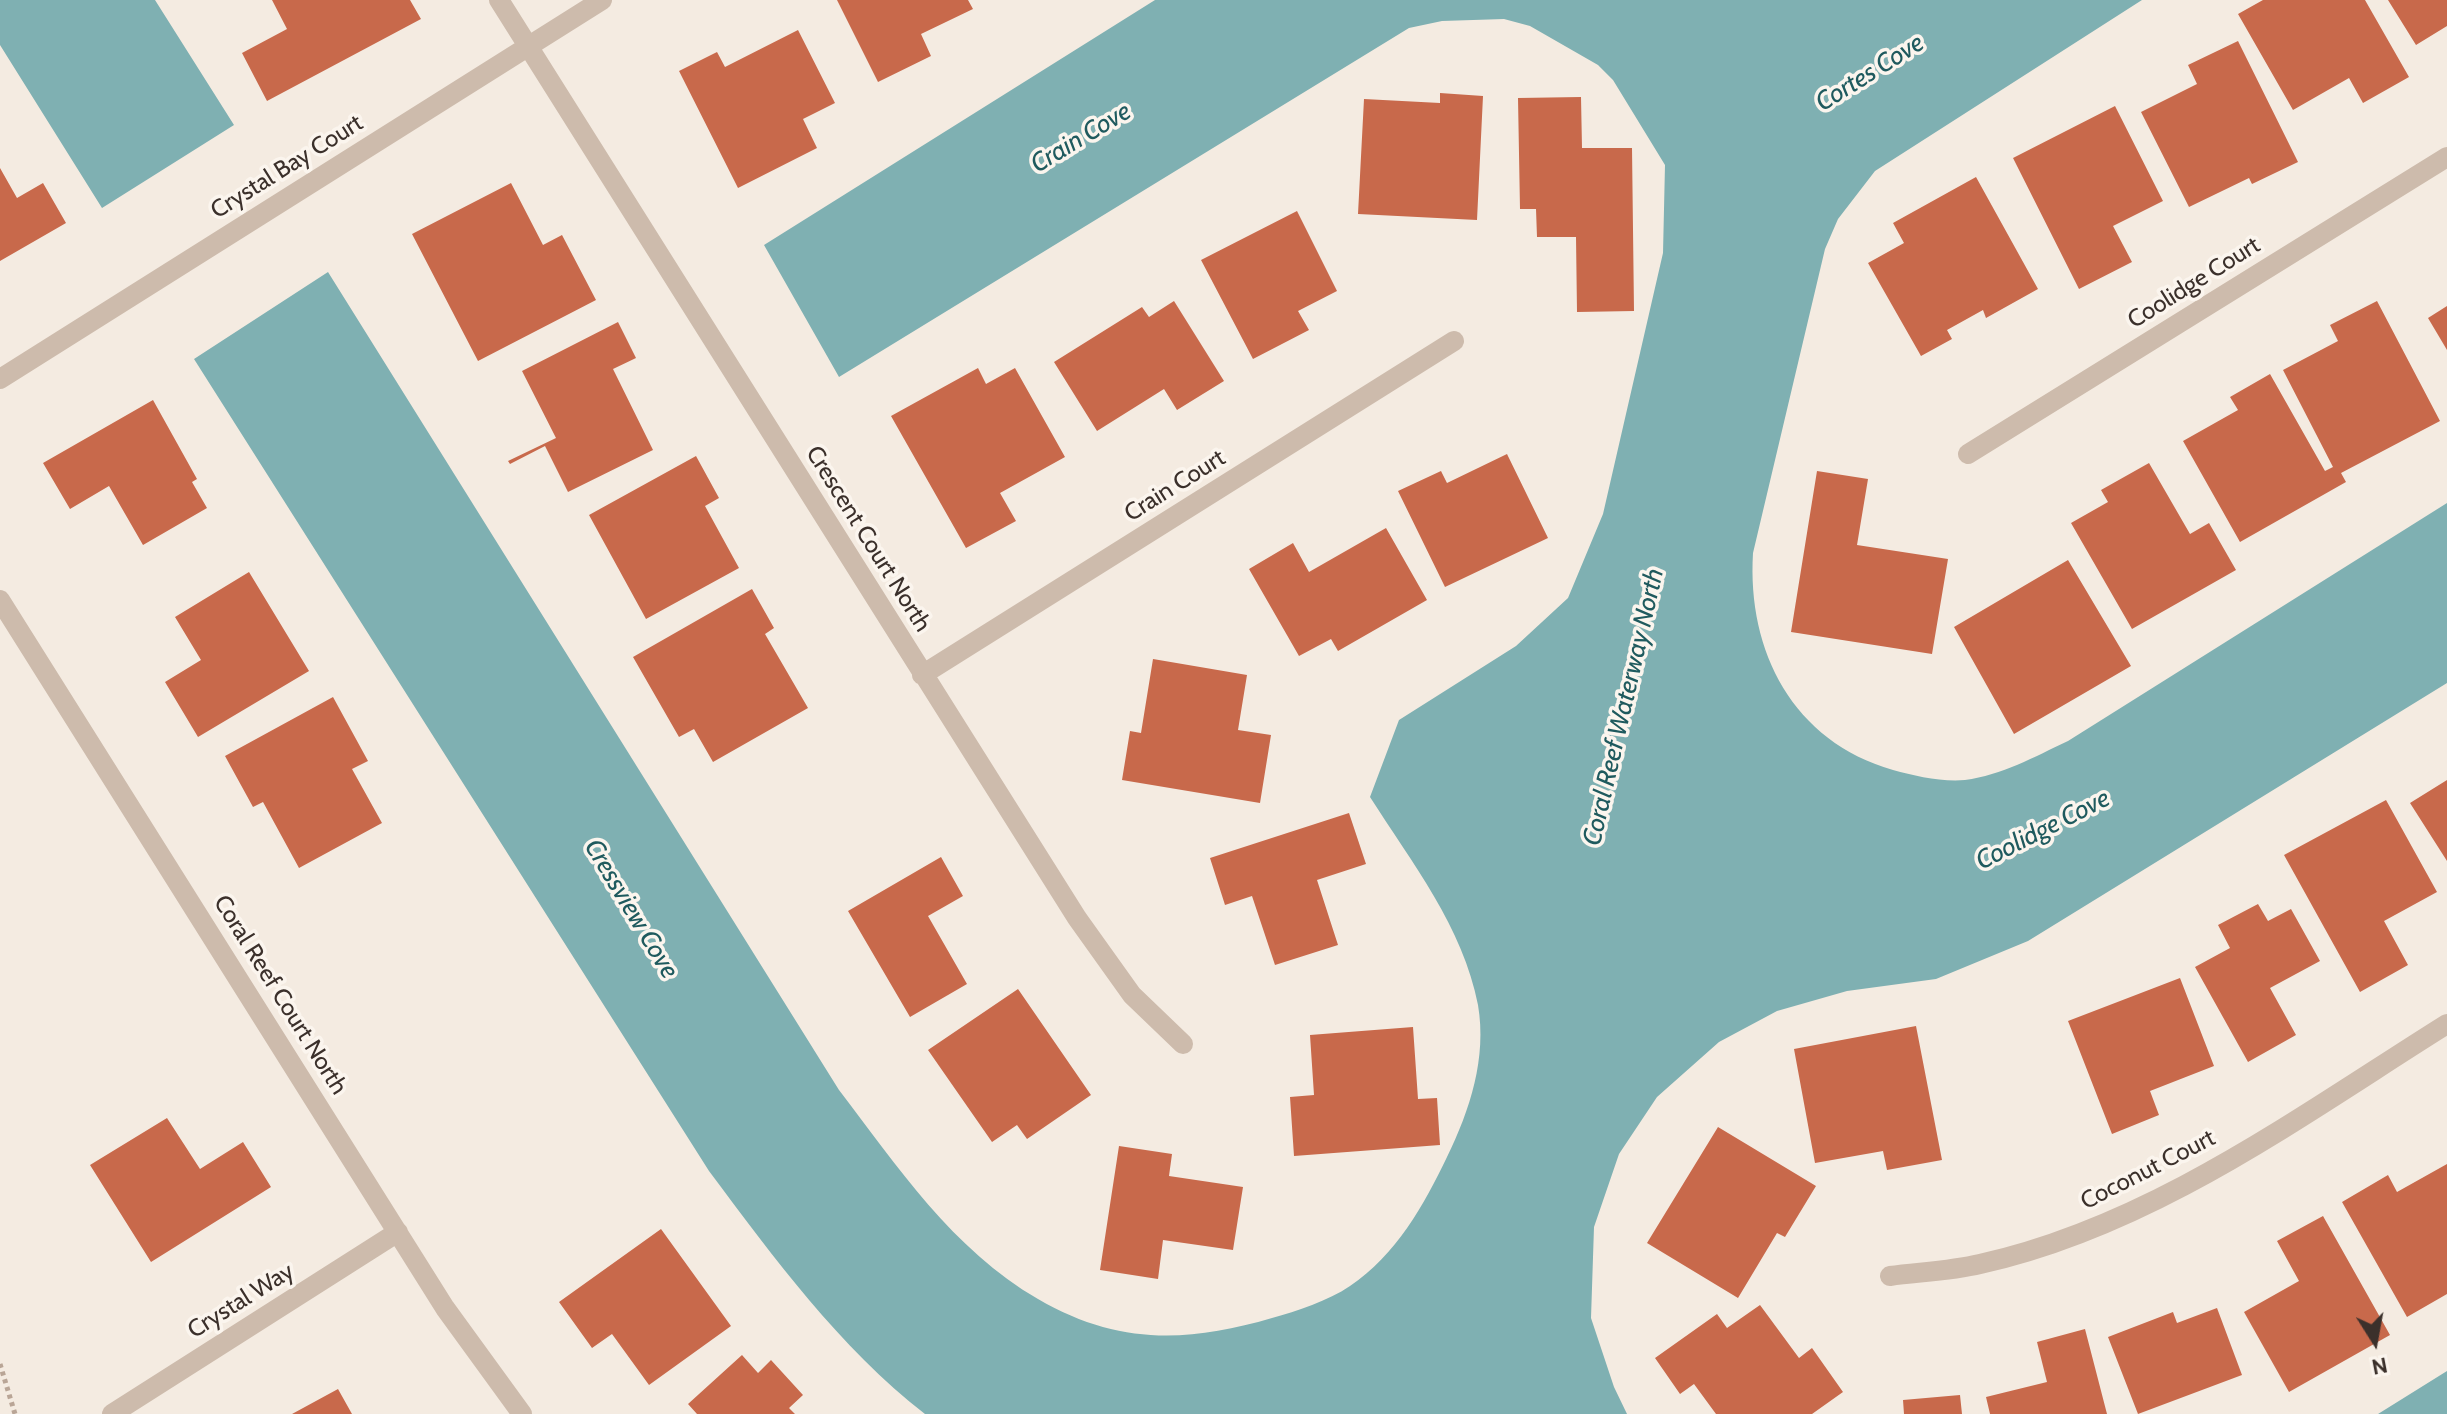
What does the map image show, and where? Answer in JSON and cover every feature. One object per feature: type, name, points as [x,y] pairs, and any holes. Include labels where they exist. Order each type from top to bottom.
[{"type":"street","name":"Crescent Court North","points":[[499,0],[922,675],[1093,941],[1132,995],[1183,1044]]},
{"type":"street","name":"Crystal Bay Court","points":[[0,379],[602,0]]},
{"type":"street","name":"Coolidge Court","points":[[1968,454],[2447,157]]},
{"type":"street","name":"Crain Court","points":[[922,675],[1454,341]]},
{"type":"street","name":"Coral Reef Court North","points":[[0,600],[445,1308],[522,1414]]},
{"type":"street","name":"Coconut Court","points":[[1890,1276],[1994,1260],[2077,1234],[2187,1186],[2447,1024]]},
{"type":"street","name":"Crystal Way","points":[[112,1414],[398,1232]]},
{"type":"path","points":[[0,1364],[15,1414]]},
{"type":"water","points":[[0,0],[155,0],[234,125],[102,208],[0,45]]},
{"type":"water","points":[[1155,0],[2142,0],[1875,171],[1838,219],[1825,249],[1753,553],[1753,590],[1758,625],[1768,658],[1783,688],[1803,715],[1828,738],[1858,756],[1893,770],[1947,780],[1979,778],[2018,765],[2068,741],[2447,503],[2447,683],[2028,941],[1936,979],[1847,991],[1777,1011],[1719,1042],[1657,1097],[1619,1154],[1594,1227],[1591,1318],[1614,1387],[1627,1414],[925,1414],[836,1331],[709,1171],[194,359],[328,272],[839,1090],[928,1205],[979,1256],[1038,1299],[1067,1314],[1124,1332],[1181,1335],[1211,1332],[1312,1305],[1350,1286],[1366,1274],[1407,1228],[1429,1193],[1455,1139],[1469,1102],[1478,1064],[1478,1005],[1461,949],[1434,896],[1370,797],[1399,720],[1516,646],[1568,598],[1603,514],[1663,253],[1665,165],[1613,80],[1598,65],[1530,26],[1504,19],[1442,21],[1409,28],[839,377],[764,245]]},
{"type":"water","points":[[2447,1371],[2447,1414],[2378,1414]]},
{"type":"building","points":[[272,0],[410,0],[421,19],[267,101],[242,53],[287,29]]},
{"type":"building","points":[[837,0],[968,0],[973,9],[921,34],[931,56],[878,82]]},
{"type":"building","points":[[2263,0],[2365,0],[2409,77],[2363,103],[2349,78],[2293,110],[2238,14]]},
{"type":"building","points":[[2388,0],[2447,0],[2447,26],[2416,45]]},
{"type":"building","points":[[798,30],[835,103],[803,119],[817,148],[738,188],[679,71],[717,52],[725,67]]},
{"type":"building","points":[[2238,41],[2298,162],[2252,184],[2249,178],[2189,207],[2141,112],[2197,84],[2188,65]]},
{"type":"building","points":[[1440,93],[1483,96],[1477,220],[1358,214],[1364,99],[1440,103]]},
{"type":"building","points":[[1581,97],[1582,148],[1632,148],[1634,311],[1577,312],[1576,237],[1537,237],[1536,209],[1520,209],[1518,98]]},
{"type":"building","points":[[2115,106],[2163,201],[2113,226],[2132,262],[2079,289],[2013,158]]},
{"type":"building","points":[[0,168],[17,198],[43,183],[66,223],[0,261]]},
{"type":"building","points":[[1976,177],[2038,289],[1986,318],[1983,310],[1947,330],[1952,339],[1921,356],[1868,263],[1904,243],[1893,223]]},
{"type":"building","points":[[511,183],[543,245],[562,235],[596,300],[478,361],[412,234]]},
{"type":"building","points":[[1297,211],[1337,291],[1298,311],[1309,330],[1253,359],[1201,260]]},
{"type":"building","points":[[1174,301],[1224,381],[1177,410],[1164,389],[1097,431],[1054,362],[1142,307],[1149,317]]},
{"type":"building","points":[[2377,301],[2440,421],[2341,473],[2346,482],[2240,542],[2183,441],[2238,410],[2230,397],[2270,374],[2325,471],[2333,467],[2283,370],[2338,341],[2330,325]]},
{"type":"building","points":[[2447,306],[2447,350],[2428,318]]},
{"type":"building","points":[[618,322],[636,358],[613,369],[653,450],[568,492],[545,446],[510,464],[508,461],[556,438],[522,371]]},
{"type":"building","points":[[978,368],[986,384],[1015,368],[1065,457],[1000,493],[1016,521],[966,548],[891,416]]},
{"type":"building","points":[[153,400],[197,479],[192,482],[207,508],[143,545],[109,486],[70,509],[43,463]]},
{"type":"building","points":[[1507,454],[1548,538],[1445,587],[1398,491],[1441,471],[1447,483]]},
{"type":"building","points":[[696,456],[719,498],[705,506],[739,568],[646,619],[589,515]]},
{"type":"building","points":[[2149,463],[2190,534],[2209,523],[2236,570],[2132,629],[2071,523],[2108,502],[2101,490]]},
{"type":"building","points":[[1817,471],[1868,479],[1857,545],[1948,559],[1932,654],[1791,632]]},
{"type":"building","points":[[1386,528],[1427,600],[1338,651],[1331,639],[1299,656],[1249,569],[1293,543],[1309,572]]},
{"type":"building","points":[[2068,560],[2131,666],[2014,734],[1954,627]]},
{"type":"building","points":[[249,572],[309,671],[198,737],[165,682],[201,660],[175,617]]},
{"type":"building","points":[[752,589],[774,628],[765,634],[808,708],[713,762],[694,729],[679,737],[633,657]]},
{"type":"building","points":[[1153,659],[1247,675],[1238,730],[1271,735],[1260,803],[1122,780],[1130,731],[1141,733]]},
{"type":"building","points":[[333,697],[368,761],[352,769],[382,823],[299,868],[263,802],[253,807],[225,756]]},
{"type":"building","points":[[2447,780],[2447,861],[2410,803]]},
{"type":"building","points":[[2386,800],[2437,892],[2384,921],[2408,965],[2360,992],[2284,855]]},
{"type":"building","points":[[1349,813],[1366,864],[1317,880],[1338,945],[1275,965],[1252,896],[1225,905],[1210,858]]},
{"type":"building","points":[[941,857],[963,896],[928,916],[967,984],[910,1017],[848,911]]},
{"type":"building","points":[[2258,904],[2268,921],[2291,909],[2320,961],[2270,988],[2296,1035],[2248,1062],[2195,967],[2230,948],[2218,925]]},
{"type":"building","points":[[2180,978],[2214,1066],[2150,1091],[2159,1115],[2112,1134],[2068,1021]]},
{"type":"building","points":[[1018,989],[1091,1095],[1027,1139],[1017,1125],[992,1142],[928,1050]]},
{"type":"building","points":[[1916,1026],[1942,1160],[1887,1170],[1883,1151],[1815,1163],[1794,1049]]},
{"type":"building","points":[[1413,1027],[1418,1099],[1437,1098],[1440,1145],[1294,1156],[1290,1097],[1314,1095],[1310,1035]]},
{"type":"building","points":[[167,1118],[200,1169],[243,1142],[271,1187],[151,1262],[90,1165]]},
{"type":"building","points":[[1718,1127],[1816,1186],[1785,1237],[1777,1233],[1738,1298],[1647,1243]]},
{"type":"building","points":[[1119,1146],[1172,1154],[1169,1176],[1243,1187],[1233,1250],[1163,1240],[1158,1279],[1100,1270]]},
{"type":"building","points":[[2447,1164],[2447,1294],[2407,1317],[2342,1202],[2388,1175],[2397,1192]]},
{"type":"building","points":[[2323,1216],[2390,1335],[2289,1392],[2244,1312],[2299,1281],[2277,1241]]},
{"type":"building","points":[[661,1229],[731,1326],[649,1385],[612,1334],[592,1348],[559,1302]]},
{"type":"building","points":[[1760,1305],[1799,1358],[1812,1348],[1843,1392],[1812,1414],[1716,1414],[1694,1384],[1680,1394],[1655,1358],[1717,1314],[1727,1328]]},
{"type":"building","points":[[2217,1308],[2242,1375],[2138,1414],[2108,1337],[2173,1312],[2177,1323]]},
{"type":"building","points":[[2085,1329],[2107,1414],[1990,1414],[1986,1397],[2047,1382],[2037,1342]]},
{"type":"building","points":[[742,1355],[758,1373],[771,1360],[803,1395],[789,1408],[795,1414],[697,1414],[688,1404]]},
{"type":"building","points":[[338,1389],[352,1414],[292,1414]]},
{"type":"building","points":[[1960,1395],[1962,1414],[1904,1414],[1903,1400]]},
{"type":"water label","name":"Cortes Cove","points":[[1870,73]]},
{"type":"water label","name":"Crain Cove","points":[[1081,138]]},
{"type":"water label","name":"Coral Reef Waterway North","points":[[1624,707]]},
{"type":"water label","name":"Coolidge Cove","points":[[2043,830]]},
{"type":"water label","name":"Cressview Cove","points":[[631,909]]}]
